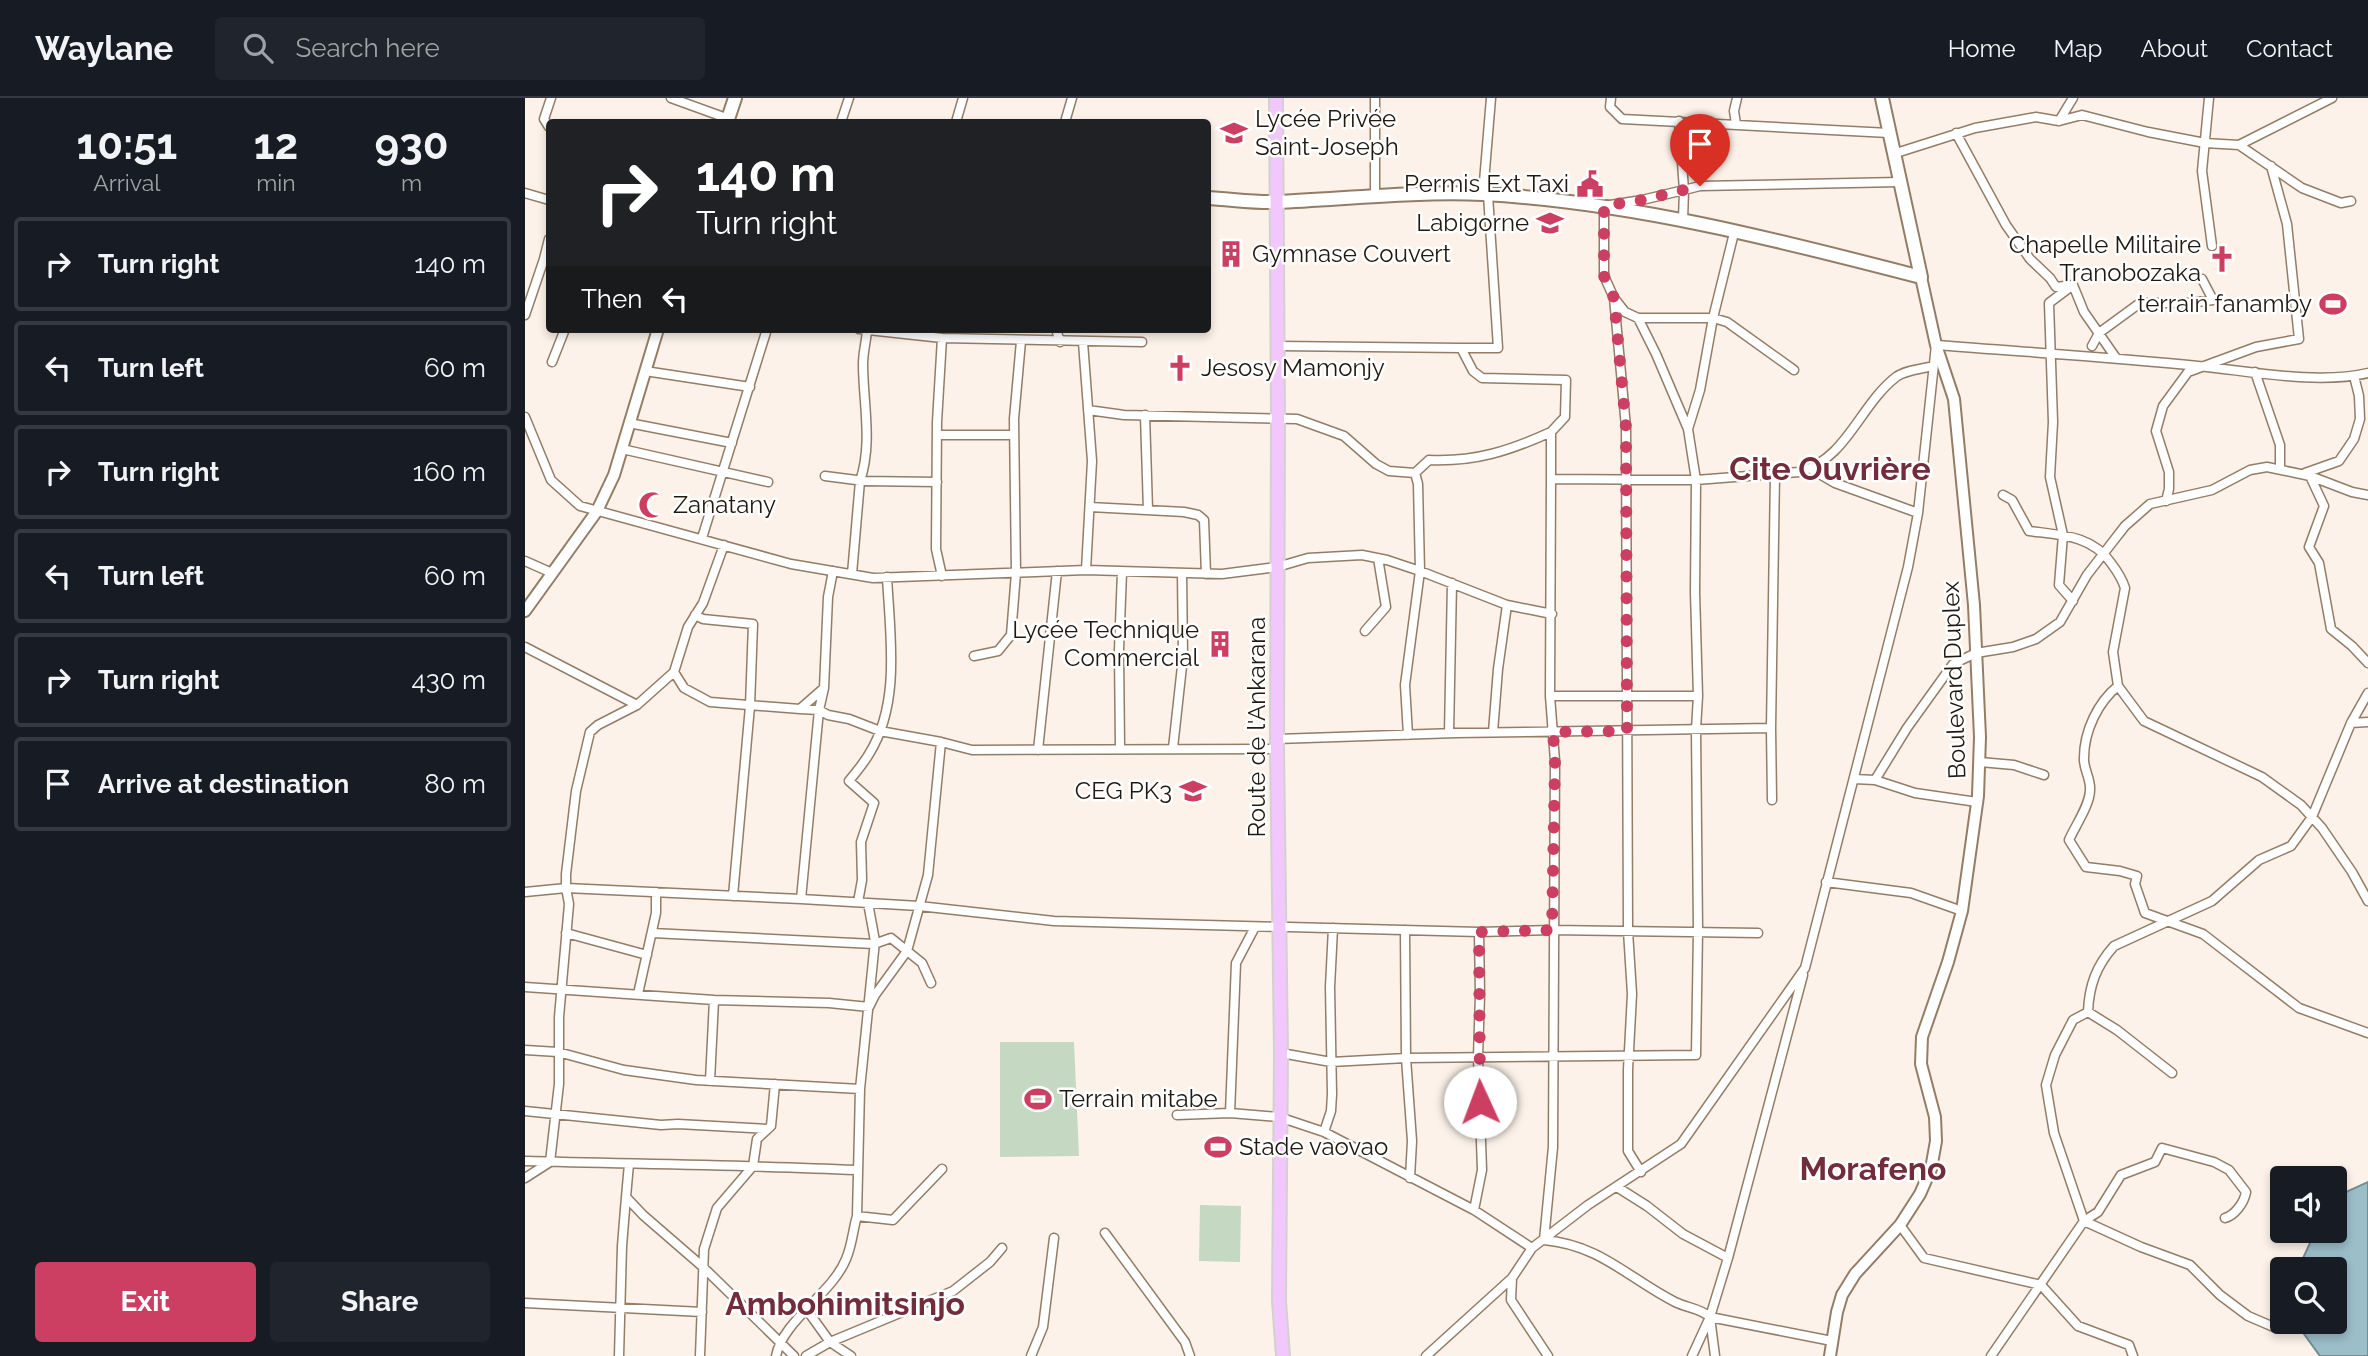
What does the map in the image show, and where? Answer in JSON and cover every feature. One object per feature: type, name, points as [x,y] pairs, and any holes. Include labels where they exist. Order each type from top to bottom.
[{"type":"main road","points":[[729,119],[735,98]]},
{"type":"main road","name":"Route de l'Ankarana","points":[[1276,98],[1277,744],[1281,1053],[1279,1301],[1283,1356]]},
{"type":"main road","name":"Boulevard Duplex","points":[[1882,98],[1921,277]]},
{"type":"main road","points":[[1211,198],[1276,202],[1375,195],[1485,195],[1604,206],[1683,220],[1921,277]]},
{"type":"street","points":[[546,122],[544,119],[551,98]]},
{"type":"street","points":[[671,98],[723,119]]},
{"type":"street","points":[[842,119],[849,98]]},
{"type":"street","points":[[956,119],[963,98]]},
{"type":"street","points":[[1066,119],[1072,98]]},
{"type":"street","points":[[1375,98],[1375,195]]},
{"type":"street","points":[[1277,346],[1498,348],[1485,195],[1491,98]]},
{"type":"street","points":[[1611,98],[1611,107],[1622,119],[1889,133]]},
{"type":"street","points":[[1736,124],[1734,111],[1737,98]]},
{"type":"street","points":[[2059,121],[2073,98]]},
{"type":"street","points":[[2209,98],[2202,171],[2212,246]]},
{"type":"street","points":[[1893,154],[1956,133],[2036,117],[2059,121],[2083,115],[2205,143],[2239,145],[2332,98]]},
{"type":"street","points":[[1679,121],[1684,190],[1683,220]]},
{"type":"street","points":[[1956,133],[2006,225],[2030,259],[2056,287],[2073,285]]},
{"type":"street","points":[[2239,145],[2302,188],[2341,203],[2351,201]]},
{"type":"street","points":[[2166,501],[2169,472],[2156,431],[2163,406],[2188,372],[2256,347],[2299,339],[2287,224],[2270,166]]},
{"type":"street","points":[[1794,370],[1727,322],[1713,318],[1639,318],[1625,312],[1614,298],[1604,276],[1604,206],[1700,186],[1899,182]]},
{"type":"street","points":[[525,193],[546,199]]},
{"type":"street","points":[[1688,429],[1700,390],[1713,318],[1734,233]]},
{"type":"street","points":[[525,314],[546,262]]},
{"type":"street","name":"Boulevard Duplex","points":[[1830,1356],[1842,1295],[1855,1275],[1900,1225],[1920,1194],[1931,1170],[1936,1141],[1935,1117],[1921,1064],[1922,1037],[1962,911],[1977,802],[1980,762],[1975,605],[1954,399],[1936,345],[1921,277]]},
{"type":"street","points":[[2092,346],[2099,333],[2140,303],[2213,300],[2202,279]]},
{"type":"street","points":[[2073,285],[2084,312],[2116,358]]},
{"type":"street","points":[[2073,285],[2049,303],[2053,422],[2050,477],[2063,535],[2059,584],[2073,601]]},
{"type":"street","points":[[1614,298],[1626,428],[1627,479],[1628,931],[1632,994],[1628,1151],[1641,1172]]},
{"type":"street","points":[[1281,1053],[1331,1062],[1406,1058],[1696,1055],[1696,480],[1688,429],[1639,318]]},
{"type":"street","points":[[552,362],[563,333]]},
{"type":"street","points":[[525,611],[597,511],[614,475],[657,333]]},
{"type":"street","points":[[702,538],[766,333]]},
{"type":"street","points":[[852,574],[860,481],[865,466],[863,333]]},
{"type":"street","points":[[893,333],[1021,341],[1142,342]]},
{"type":"street","points":[[1057,333],[1060,342]]},
{"type":"street","points":[[942,338],[937,435],[936,549],[942,576]]},
{"type":"street","points":[[974,656],[998,651],[1011,635],[1016,573],[1014,435],[1021,341]]},
{"type":"street","points":[[1083,342],[1092,461],[1086,570]]},
{"type":"street","points":[[1692,1356],[1710,1317],[1728,1258],[1908,567],[1918,513],[1936,345],[2342,378],[2368,373]]},
{"type":"street","points":[[1088,410],[1145,415],[1297,419],[1344,436],[1376,464],[1389,471],[1415,473],[1429,460],[1477,459],[1522,445],[1551,432],[1566,418],[1566,380],[1482,378],[1472,371],[1461,348]]},
{"type":"street","points":[[1551,479],[1696,480],[1811,469],[1836,453],[1867,409],[1898,375],[1933,366]]},
{"type":"street","points":[[645,371],[750,387]]},
{"type":"street","points":[[2255,372],[2280,445],[2280,469]]},
{"type":"street","points":[[2306,475],[2339,461],[2354,439],[2360,419],[2359,396],[2354,376]]},
{"type":"street","points":[[1145,415],[1148,510]]},
{"type":"street","points":[[525,417],[551,480],[580,506],[791,564],[887,577],[1086,570],[1222,574],[1277,567],[1308,558],[1362,555],[1420,571],[1507,605],[1552,614]]},
{"type":"street","points":[[629,423],[732,443]]},
{"type":"street","points":[[1544,1240],[1553,1147],[1552,930],[1555,761],[1551,696],[1551,432]]},
{"type":"street","points":[[937,435],[1014,435]]},
{"type":"street","points":[[622,449],[768,482]]},
{"type":"street","points":[[1875,780],[1953,664],[1976,653],[2013,647],[2036,639],[2060,622],[2087,575],[2125,526],[2150,505],[2211,490],[2250,470],[2267,467],[2306,475],[2351,492],[2368,495]]},
{"type":"street","points":[[1811,469],[1835,483],[1918,513]]},
{"type":"street","points":[[1408,735],[1405,685],[1420,571],[1418,484],[1415,473]]},
{"type":"street","points":[[1772,800],[1775,474]]},
{"type":"street","points":[[2306,475],[2324,506],[2309,547],[2319,564],[2331,629],[2368,663]]},
{"type":"street","points":[[825,477],[860,481],[937,482]]},
{"type":"street","points":[[2003,495],[2013,500],[2029,531],[2078,537],[2104,553],[2123,579],[2125,587],[2113,652],[2118,686],[2144,721],[2262,776],[2301,806],[2322,828],[2368,901]]},
{"type":"street","points":[[1090,508],[1198,515],[1204,520],[1206,574]]},
{"type":"street","points":[[550,1162],[559,1084],[561,989],[569,904],[566,888],[576,791],[590,732],[598,724],[637,705],[674,672],[688,627],[703,603],[724,545]]},
{"type":"street","points":[[1364,631],[1386,607],[1378,558]]},
{"type":"street","points":[[525,561],[552,573]]},
{"type":"street","points":[[801,899],[819,710],[824,688],[828,597],[833,571]]},
{"type":"street","points":[[1038,750],[1056,571]]},
{"type":"street","points":[[1120,749],[1119,650],[1122,572]]},
{"type":"street","points":[[1173,748],[1183,657],[1182,573]]},
{"type":"street","points":[[776,1356],[779,1342],[824,1291],[846,1260],[856,1216],[860,1089],[874,944],[863,902],[861,842],[874,803],[849,780],[870,754],[889,698],[891,664],[887,577]]},
{"type":"street","points":[[1449,733],[1453,583]]},
{"type":"street","points":[[1493,732],[1507,605]]},
{"type":"street","points":[[695,615],[703,619],[753,624],[750,706],[733,896]]},
{"type":"street","points":[[525,647],[637,705]]},
{"type":"street","points":[[674,672],[684,688],[710,702],[819,710],[880,731],[972,750],[1173,748],[1449,733],[1772,728]]},
{"type":"street","points":[[2118,686],[2106,695],[2090,727],[2083,759],[2090,790],[2069,840],[2085,867],[2137,876],[2135,884],[2145,913],[2203,934],[2299,1009],[2368,1033]]},
{"type":"street","points":[[800,709],[824,688]]},
{"type":"street","points":[[2088,1012],[2094,975],[2114,946],[2212,901],[2259,860],[2291,846],[2312,817],[2351,723],[2368,693]]},
{"type":"street","points":[[1551,696],[1698,696]]},
{"type":"street","points":[[2351,723],[2368,722]]},
{"type":"street","points":[[869,1007],[907,951],[928,875],[941,742]]},
{"type":"street","points":[[1980,762],[2014,765],[2044,775]]},
{"type":"street","points":[[1854,779],[1875,780],[1915,793],[1977,802]]},
{"type":"street","points":[[1826,882],[1911,893],[1962,911]]},
{"type":"street","points":[[525,892],[566,888],[863,902],[1054,921],[1479,932],[1552,930],[1758,933]]},
{"type":"street","points":[[638,994],[656,913],[656,892]]},
{"type":"street","points":[[1230,1113],[1237,963],[1255,927]]},
{"type":"street","points":[[1324,1132],[1331,1111],[1330,986],[1333,928]]},
{"type":"street","points":[[1405,930],[1406,1058],[1412,1141],[1410,1178]]},
{"type":"street","points":[[1474,1210],[1482,1170],[1478,1058],[1481,995],[1479,932]]},
{"type":"street","points":[[566,933],[647,955]]},
{"type":"street","points":[[652,933],[874,944],[891,938],[922,963],[931,983]]},
{"type":"street","points":[[1426,1356],[1512,1278],[1532,1248],[1588,1205],[1681,1144],[1805,968]]},
{"type":"street","points":[[525,987],[869,1007]]},
{"type":"street","points":[[711,1081],[714,1000]]},
{"type":"street","points":[[2088,1012],[2117,1030],[2172,1073]]},
{"type":"street","points":[[2088,1012],[2073,1020],[2055,1055],[2046,1085],[2055,1133],[2084,1222],[2190,1265],[2220,1296],[2248,1316],[2270,1325]]},
{"type":"street","points":[[525,1050],[558,1052],[624,1070],[711,1081],[860,1089]]},
{"type":"street","points":[[700,1356],[704,1249],[717,1208],[753,1166],[757,1139],[771,1126],[775,1084]]},
{"type":"street","points":[[525,1111],[661,1125],[767,1129]]},
{"type":"street","points":[[1177,1115],[1230,1113],[1279,1117],[1324,1132],[1474,1210],[1532,1248]]},
{"type":"street","points":[[1991,1356],[2084,1222],[2098,1212],[2121,1175],[2155,1162],[2162,1148],[2214,1162],[2229,1170],[2246,1192],[2245,1200],[2230,1217],[2225,1218]]},
{"type":"street","points":[[525,1161],[856,1170]]},
{"type":"street","points":[[525,1178],[550,1162]]},
{"type":"street","points":[[618,1356],[629,1164]]},
{"type":"street","points":[[856,1216],[893,1220],[941,1169]]},
{"type":"street","points":[[1617,1187],[1639,1200],[1683,1234],[1728,1258]]},
{"type":"street","points":[[626,1197],[794,1356]]},
{"type":"street","points":[[1900,1225],[1924,1258],[2041,1285],[2078,1326],[2129,1345],[2133,1356]]},
{"type":"street","points":[[1105,1233],[1185,1342],[1191,1356]]},
{"type":"street","points":[[1031,1356],[1043,1327],[1054,1238]]},
{"type":"street","points":[[1544,1240],[1566,1242],[1594,1252],[1679,1305],[1704,1312],[1710,1317],[1832,1341]]},
{"type":"street","points":[[806,1356],[830,1342],[953,1291],[990,1262],[1002,1248]]},
{"type":"street","points":[[1512,1278],[1511,1300],[1548,1356]]},
{"type":"street","points":[[525,1303],[702,1312]]},
{"type":"street","points":[[807,1310],[830,1342],[851,1356]]},
{"type":"street","points":[[1710,1317],[1715,1356]]},
{"type":"green space","name":"Terrain mitabe","points":[[1000,1042],[1074,1042],[1079,1156],[1000,1157]]},
{"type":"green space","points":[[1200,1205],[1241,1206],[1240,1262],[1199,1261]]},
{"type":"water","points":[[2368,1182],[2368,1356],[2320,1356],[2304,1334],[2347,1334],[2347,1257],[2304,1257],[2310,1243],[2347,1243],[2348,1191]]},
{"type":"place","name":"Lycée Privée Saint-Joseph","points":[[1234,133]]},
{"type":"place","name":"Permis Ext Taxi","points":[[1590,184]]},
{"type":"place","name":"Labigorne","points":[[1550,223]]},
{"type":"place","name":"Gymnase Couvert","points":[[1231,254]]},
{"type":"place","name":"Chapelle Militaire Tranobozaka","points":[[2222,259]]},
{"type":"place","name":"terrain fanamby","points":[[2333,304]]},
{"type":"place","name":"Jesosy Mamonjy","points":[[1180,368]]},
{"type":"place","name":"Zanatany","points":[[652,505]]},
{"type":"place","name":"Lycée Technique Commercial","points":[[1220,644]]},
{"type":"place","name":"CEG PK3","points":[[1193,791]]},
{"type":"place","name":"Terrain mitabe","points":[[1038,1099]]},
{"type":"place","name":"Stade vaovao","points":[[1218,1147]]},
{"type":"district","name":"Cite Ouvrière","points":[[1830,469]]},
{"type":"district","name":"Morafeno","points":[[1873,1169]]},
{"type":"district","name":"Ambohimitsinjo","points":[[845,1304]]},
{"type":"route","points":[[1480,1102],[1479,932],[1552,930],[1555,761],[1553,732],[1627,731],[1626,428],[1614,298],[1604,276],[1604,206],[1700,186]]}]
